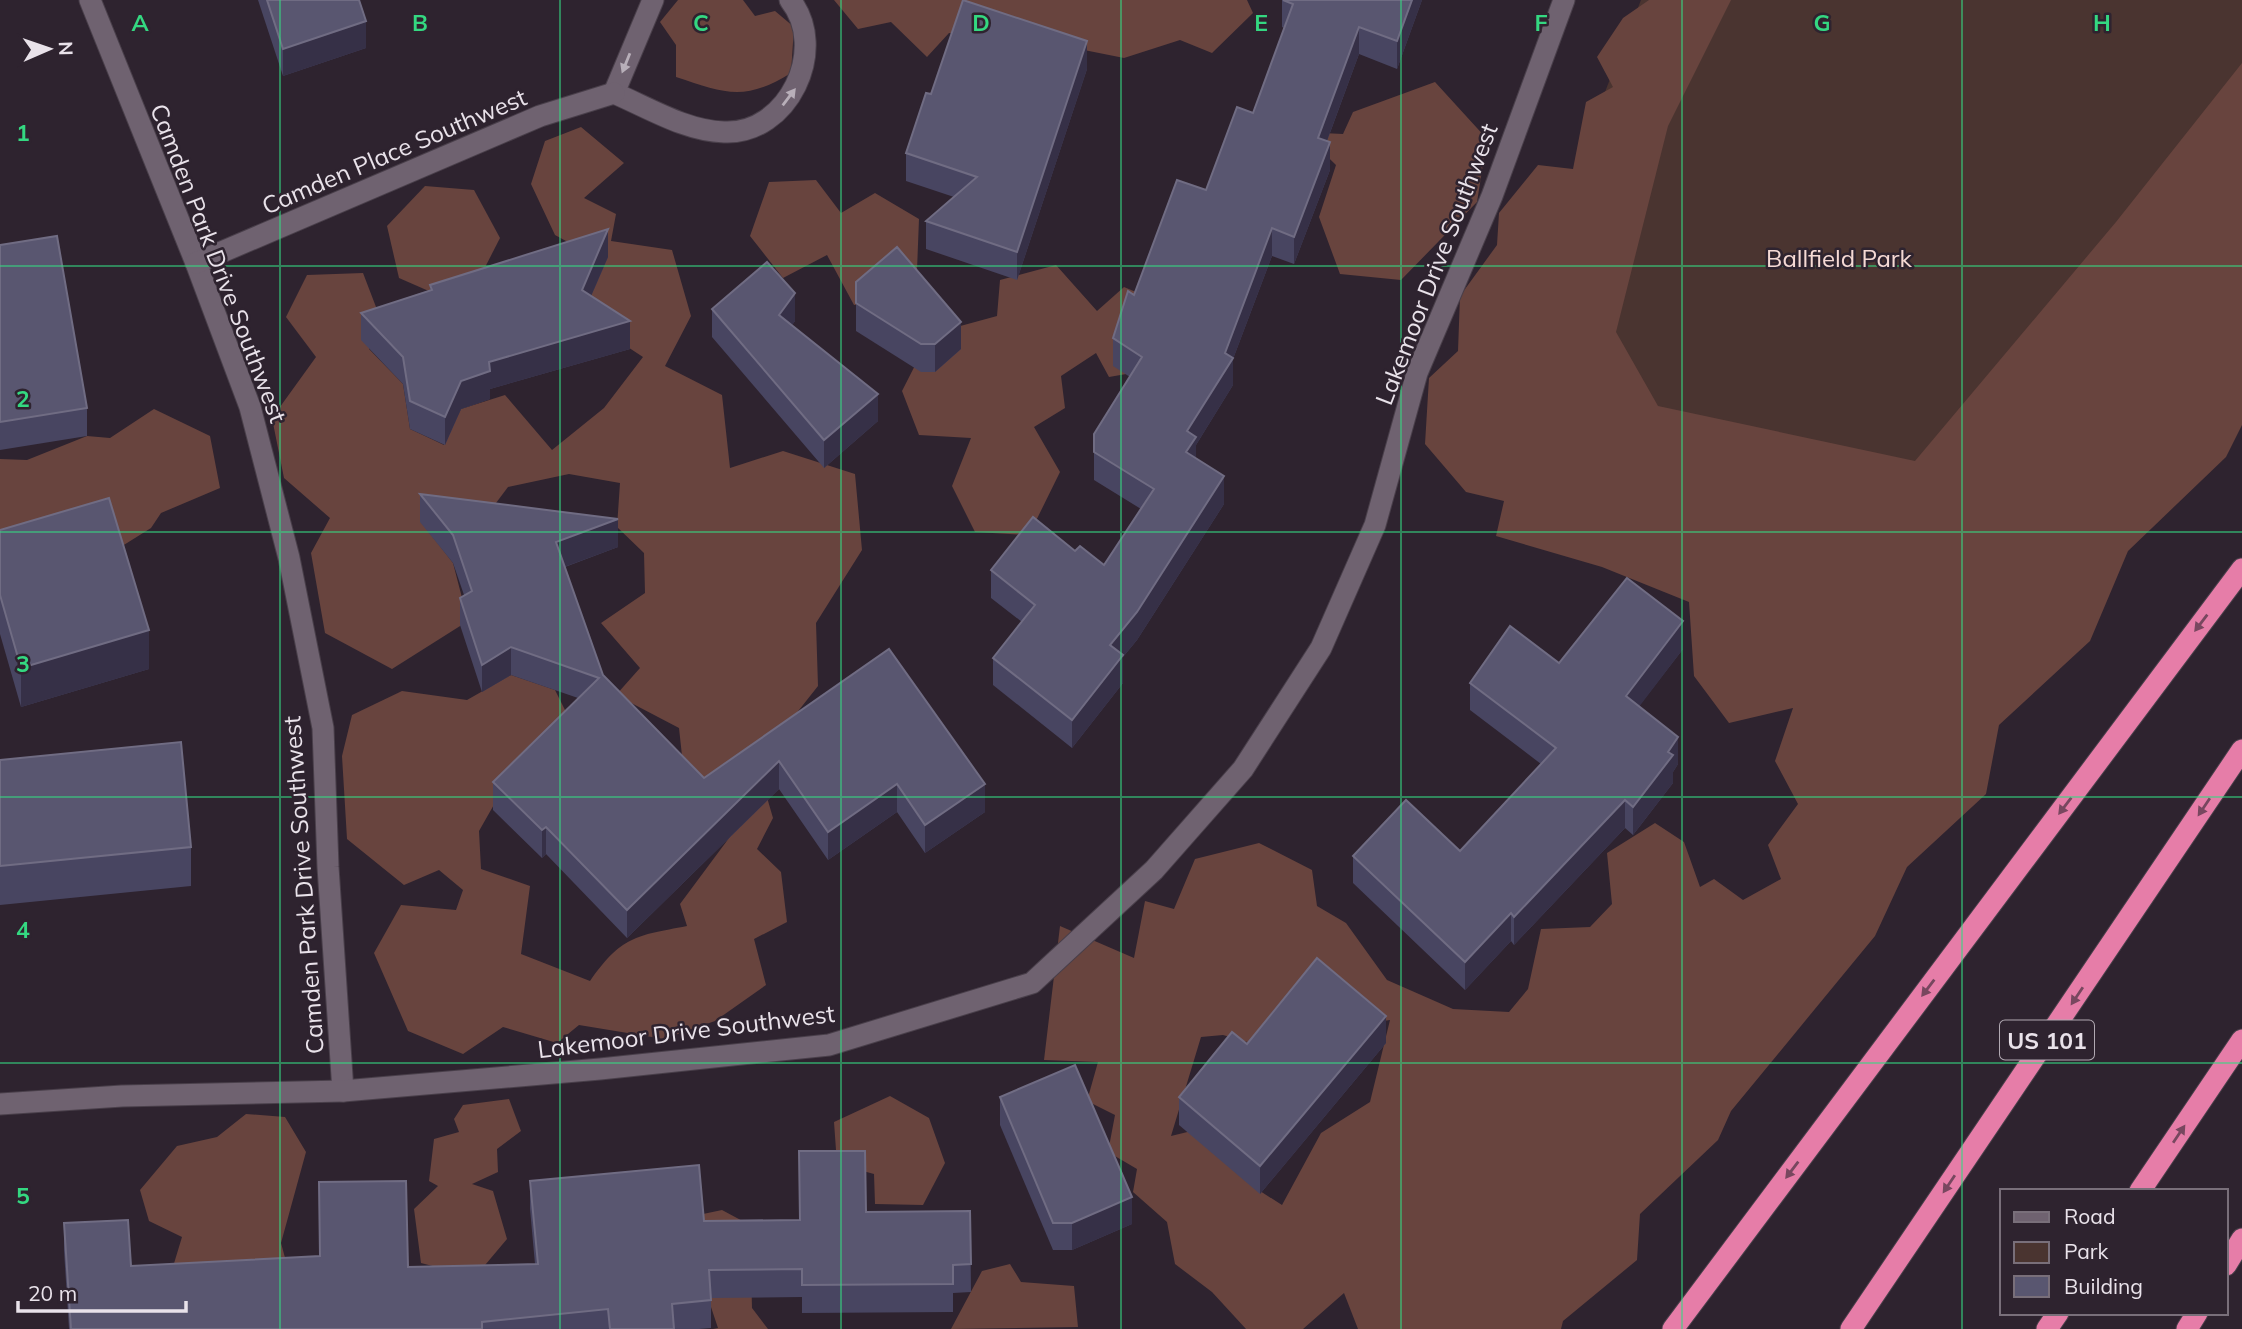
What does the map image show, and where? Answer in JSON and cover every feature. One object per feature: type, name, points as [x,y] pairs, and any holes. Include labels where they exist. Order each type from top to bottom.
[{"type":"highway","points":[[1673,1329],[2242,569]]},
{"type":"highway","name":"US 101","points":[[1852,1329],[2242,750]]},
{"type":"highway","points":[[2141,1189],[2242,1040]]},
{"type":"highway","points":[[2228,1262],[2242,1239]]},
{"type":"street","name":"Camden Park Drive Southwest","points":[[90,0],[196,263],[250,407],[289,558],[323,728],[328,867],[343,1091]]},
{"type":"street","points":[[653,0],[614,93],[699,130],[727,133],[755,126],[779,111],[796,88],[805,62],[804,34],[790,0]]},
{"type":"street","name":"Lakemoor Drive Southwest","points":[[0,1104],[122,1096],[343,1091],[600,1069],[829,1045],[1032,983],[1154,870],[1243,769],[1321,648],[1375,524],[1417,373],[1492,195],[1564,0]]},
{"type":"street","name":"Camden Place Southwest","points":[[196,263],[540,116],[614,93]]},
{"type":"green space","name":"Ballfield Park","points":[[1641,0],[2242,0],[2242,149],[1906,602],[1502,355]]},
{"type":"shaded area","points":[[678,0],[743,0],[755,16],[775,11],[794,27],[791,73],[760,88],[734,92],[676,77],[676,45],[660,22]]},
{"type":"shaded area","points":[[834,0],[1247,0],[1253,13],[1212,53],[1180,40],[1124,58],[1079,49],[949,33],[927,57],[891,22],[858,29]]},
{"type":"shaded area","points":[[1649,0],[1731,0],[1668,126],[1616,332],[1658,406],[1915,461],[2116,222],[2242,63],[2242,425],[2226,457],[2128,551],[2090,641],[1999,725],[1986,794],[1907,867],[1875,936],[1731,1111],[1718,1140],[1640,1214],[1637,1260],[1563,1321],[1561,1329],[1358,1329],[1344,1293],[1303,1329],[1246,1329],[1212,1292],[1175,1264],[1167,1222],[1133,1192],[1137,1169],[1108,1152],[1115,1115],[1087,1101],[1098,1062],[1044,1060],[1060,926],[1134,958],[1145,901],[1174,909],[1195,859],[1259,843],[1312,870],[1317,906],[1346,923],[1387,980],[1453,1009],[1509,1012],[1528,989],[1541,929],[1590,927],[1612,904],[1607,853],[1655,823],[1684,842],[1700,887],[1714,879],[1743,900],[1781,879],[1768,845],[1798,804],[1775,761],[1793,708],[1729,723],[1694,676],[1689,602],[1602,567],[1496,536],[1504,501],[1466,492],[1425,444],[1429,378],[1458,351],[1460,296],[1497,245],[1499,213],[1538,165],[1573,169],[1586,102],[1613,87],[1597,57],[1623,18]],"holes":[[[1390,1020],[1370,1102],[1321,1133],[1282,1205],[1260,1191],[1216,1125],[1171,1136],[1201,1037],[1223,1035],[1265,1047],[1344,1027]]]},
{"type":"shaded area","points":[[1435,82],[1487,139],[1477,202],[1401,280],[1340,274],[1319,217],[1336,165],[1302,132],[1343,134],[1353,112]]},
{"type":"shaded area","points":[[581,127],[624,163],[584,198],[616,214],[611,241],[672,250],[691,316],[665,366],[722,395],[730,468],[783,451],[855,474],[862,550],[816,623],[818,686],[757,763],[773,818],[757,849],[781,872],[787,922],[754,939],[766,985],[715,1021],[664,1039],[579,1025],[557,1043],[503,1027],[463,1054],[408,1031],[374,953],[401,905],[456,910],[463,890],[439,870],[404,885],[347,839],[342,756],[352,715],[402,691],[467,700],[511,675],[555,690],[573,726],[508,780],[479,831],[481,869],[530,886],[521,954],[590,981],[611,955],[631,940],[654,932],[687,926],[680,904],[732,834],[684,774],[679,728],[616,695],[640,668],[601,623],[645,593],[644,553],[617,527],[620,483],[569,474],[508,487],[493,507],[431,523],[421,522],[453,563],[468,621],[392,669],[325,633],[311,553],[330,518],[284,478],[272,418],[316,357],[286,317],[307,275],[363,273],[381,320],[369,349],[403,384],[410,429],[444,445],[461,409],[505,395],[552,450],[604,408],[643,357],[582,317],[599,259],[555,235],[531,184],[545,141]]},
{"type":"shaded area","points":[[816,180],[841,213],[875,193],[919,219],[916,296],[854,305],[827,255],[783,278],[750,236],[769,182]]},
{"type":"shaded area","points":[[425,186],[474,190],[500,238],[477,283],[431,292],[399,278],[387,226]]},
{"type":"shaded area","points":[[1056,265],[1097,311],[1124,287],[1188,314],[1184,364],[1109,377],[1096,353],[1061,376],[1065,408],[1034,427],[1060,472],[1029,535],[975,532],[952,486],[971,438],[919,435],[902,391],[931,334],[997,316],[1000,280]]},
{"type":"shaded area","points":[[154,409],[210,436],[220,488],[161,513],[151,528],[95,563],[0,560],[0,459],[27,460],[87,436],[110,438]]},
{"type":"shaded area","points":[[890,1096],[929,1118],[945,1163],[923,1205],[875,1204],[874,1174],[837,1164],[834,1122]]},
{"type":"shaded area","points":[[509,1099],[521,1131],[497,1149],[498,1172],[472,1184],[493,1191],[507,1239],[475,1277],[421,1263],[414,1209],[438,1186],[429,1181],[434,1139],[459,1132],[454,1119],[463,1105]]},
{"type":"shaded area","points":[[246,1114],[285,1117],[306,1152],[281,1243],[296,1298],[172,1270],[182,1237],[149,1221],[140,1190],[177,1146],[217,1137]]},
{"type":"shaded area","points":[[722,1210],[750,1225],[752,1308],[768,1329],[713,1329],[718,1328],[710,1304],[714,1275],[703,1214]]},
{"type":"shaded area","points":[[1010,1264],[1021,1282],[1074,1286],[1078,1327],[951,1329],[982,1271]]},
{"type":"building","points":[[267,0],[359,0],[366,21],[283,49]]},
{"type":"building","points":[[963,0],[1087,41],[1017,252],[926,221],[977,177],[906,153],[926,93],[931,94]]},
{"type":"building","points":[[1283,0],[1412,0],[1397,41],[1359,27],[1318,138],[1330,142],[1294,237],[1272,228],[1225,353],[1233,358],[1187,431],[1196,437],[1186,452],[1224,476],[1137,612],[1110,645],[1123,655],[1072,720],[993,658],[1035,605],[991,570],[1033,517],[1075,551],[1080,546],[1104,565],[1154,489],[1094,452],[1094,434],[1142,357],[1113,338],[1128,291],[1134,295],[1177,180],[1206,190],[1237,107],[1253,113],[1293,4]]},
{"type":"building","points":[[608,229],[582,290],[630,321],[489,362],[490,371],[461,381],[445,417],[410,401],[403,357],[361,313],[432,290],[430,285]]},
{"type":"building","points":[[57,236],[87,408],[0,422],[0,245]]},
{"type":"building","points":[[897,247],[961,322],[935,344],[921,344],[856,303],[856,282]]},
{"type":"building","points":[[767,262],[795,293],[779,315],[878,394],[824,440],[712,309]]},
{"type":"building","points":[[420,494],[618,519],[556,542],[603,675],[704,778],[889,649],[985,784],[925,825],[897,784],[828,832],[779,761],[627,910],[546,827],[542,830],[493,782],[599,678],[511,647],[482,665],[460,598],[472,591],[453,535]]},
{"type":"building","points":[[109,498],[149,630],[21,668],[0,595],[0,530]]},
{"type":"building","points":[[1627,578],[1683,621],[1626,696],[1678,737],[1668,752],[1673,755],[1633,807],[1625,800],[1514,917],[1511,913],[1465,962],[1353,856],[1406,800],[1460,851],[1556,748],[1470,683],[1510,626],[1559,663]]},
{"type":"building","points":[[181,742],[191,847],[0,866],[0,760]]},
{"type":"building","points":[[1317,958],[1386,1016],[1260,1166],[1179,1097],[1232,1032],[1247,1044]]},
{"type":"building","points":[[1075,1065],[1132,1197],[1072,1223],[1053,1223],[1000,1097]]},
{"type":"building","points":[[799,1151],[865,1151],[866,1212],[970,1211],[971,1264],[953,1265],[953,1284],[802,1285],[802,1269],[709,1270],[711,1300],[672,1304],[674,1329],[610,1329],[608,1309],[482,1322],[482,1329],[71,1329],[64,1223],[128,1220],[131,1266],[320,1256],[319,1182],[406,1181],[408,1267],[538,1264],[530,1181],[699,1165],[704,1221],[800,1220]]}]
